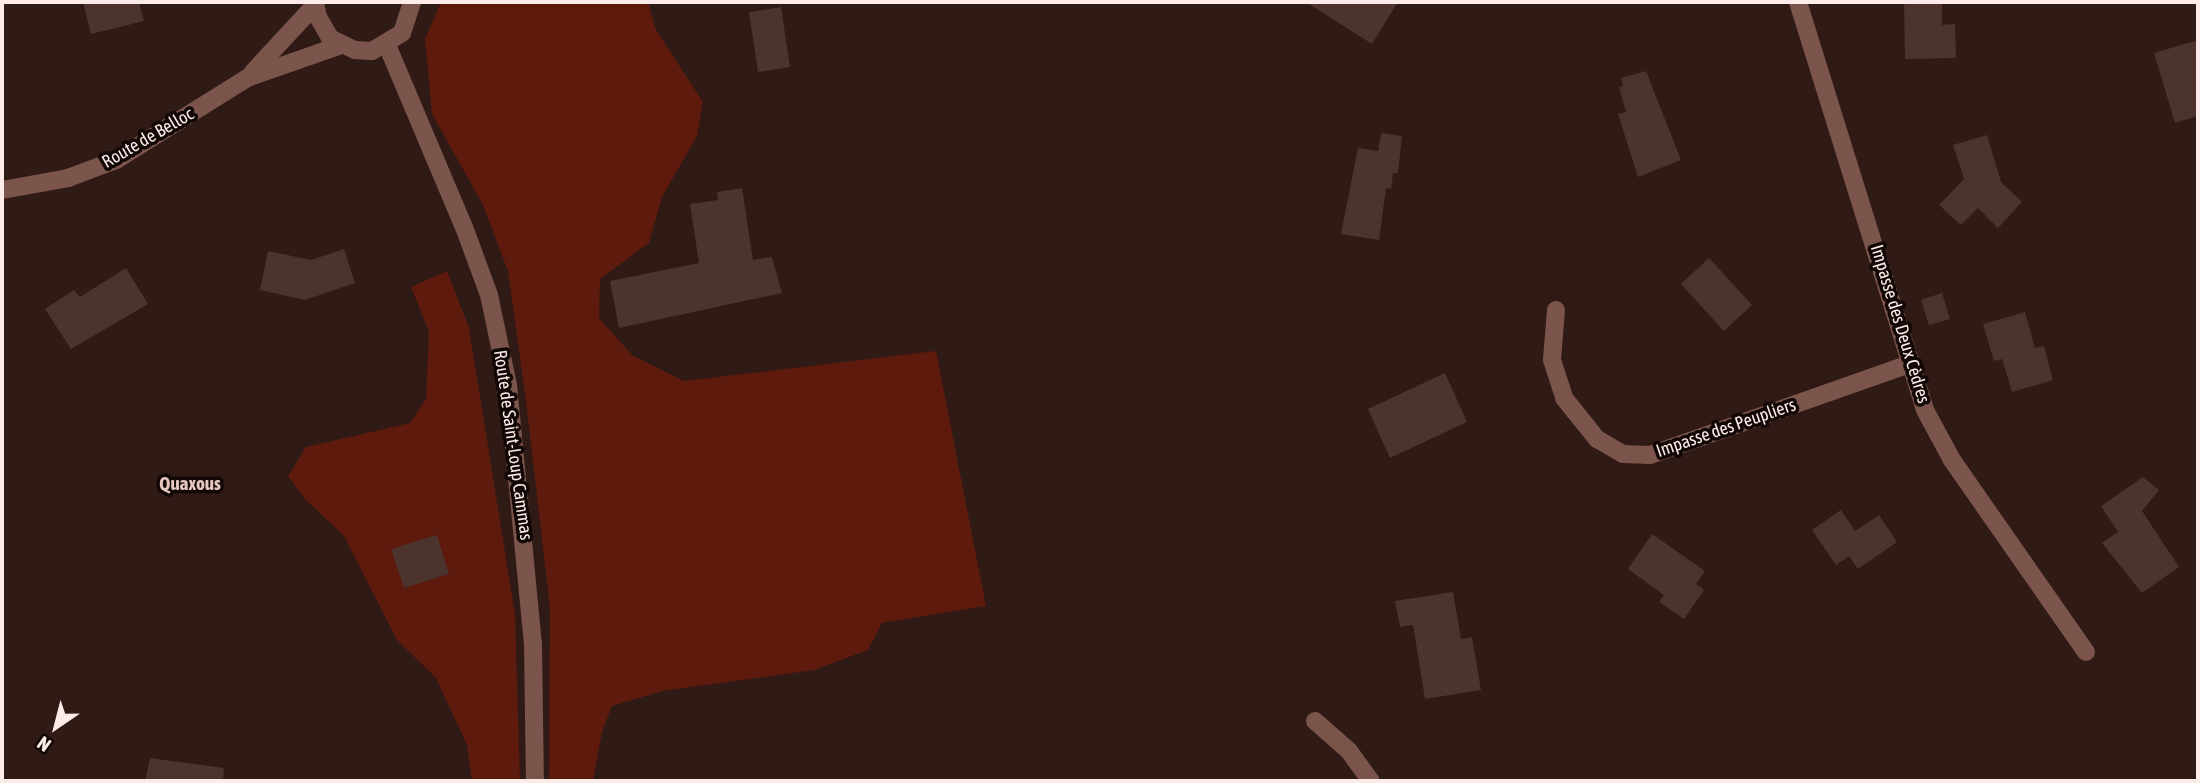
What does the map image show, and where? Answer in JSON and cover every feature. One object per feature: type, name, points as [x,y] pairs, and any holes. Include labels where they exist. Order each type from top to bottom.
[{"type":"street","points":[[387,46],[402,33],[412,2]]},
{"type":"street","name":"Impasse des Deux Cèdres","points":[[1798,2],[1925,410],[1952,460],[2085,652]]},
{"type":"street","name":"Route de Belloc","points":[[315,3],[323,28],[341,45]]},
{"type":"street","name":"Route de Belloc","points":[[247,78],[315,3]]},
{"type":"street","name":"Route de Belloc","points":[[2,190],[68,178],[116,160],[247,78],[341,45],[372,51],[387,46]]},
{"type":"street","name":"Route de Saint-Loup Cammas","points":[[387,46],[477,261],[508,384],[533,644],[535,781]]},
{"type":"street","name":"Impasse des Peupliers","points":[[1556,310],[1552,360],[1564,398],[1597,439],[1623,454],[1650,455],[1912,363]]},
{"type":"street","points":[[1315,721],[1349,751],[1371,781]]},
{"type":"shaded area","points":[[441,2],[648,2],[656,30],[703,102],[697,136],[662,197],[649,243],[600,279],[599,318],[632,355],[684,381],[936,351],[986,606],[882,623],[868,650],[814,670],[662,691],[612,706],[602,732],[593,781],[549,781],[550,608],[508,271],[483,205],[432,114],[425,39]]},
{"type":"shaded area","points":[[447,271],[469,328],[515,614],[520,781],[472,781],[467,745],[436,678],[397,640],[344,536],[304,498],[288,476],[306,447],[410,423],[426,399],[429,332],[411,287]]},
{"type":"building","points":[[83,2],[139,2],[144,21],[91,34]]},
{"type":"building","points":[[1306,2],[1398,2],[1372,44]]},
{"type":"building","points":[[1904,2],[1942,2],[1942,25],[1955,24],[1956,58],[1905,59]]},
{"type":"building","points":[[781,7],[790,67],[758,72],[749,12]]},
{"type":"building","points":[[2198,40],[2198,116],[2175,123],[2154,53]]},
{"type":"building","points":[[1646,71],[1681,160],[1638,177],[1618,114],[1626,112],[1619,87],[1623,86],[1621,78]]},
{"type":"building","points":[[1381,133],[1402,136],[1398,173],[1393,173],[1391,189],[1386,188],[1379,240],[1341,234],[1358,148],[1378,151]]},
{"type":"building","points":[[1987,135],[2001,182],[2022,202],[1998,228],[1978,208],[1961,225],[1939,205],[1964,179],[1953,145]]},
{"type":"building","points":[[742,188],[753,260],[772,257],[782,293],[619,328],[610,281],[699,263],[690,204],[718,200],[717,192]]},
{"type":"building","points":[[344,249],[355,283],[305,300],[260,290],[268,251],[311,260]]},
{"type":"building","points":[[1709,258],[1752,305],[1724,331],[1681,284]]},
{"type":"building","points":[[126,268],[148,304],[71,349],[45,309],[74,290],[80,297]]},
{"type":"building","points":[[1942,293],[1950,319],[1929,325],[1921,300]]},
{"type":"building","points":[[2025,312],[2035,348],[2044,346],[2053,380],[2012,392],[2002,359],[1994,361],[1983,324]]},
{"type":"building","points":[[1445,373],[1467,422],[1390,458],[1368,409]]},
{"type":"building","points":[[2143,477],[2159,490],[2142,511],[2179,567],[2142,593],[2102,543],[2118,532],[2101,506]]},
{"type":"building","points":[[1841,510],[1855,531],[1879,515],[1897,542],[1858,569],[1849,556],[1836,565],[1812,530]]},
{"type":"building","points":[[1652,534],[1705,571],[1696,584],[1704,590],[1684,619],[1659,602],[1664,595],[1628,569]]},
{"type":"building","points":[[437,535],[449,574],[404,588],[391,549]]},
{"type":"building","points":[[1453,592],[1461,639],[1472,637],[1481,690],[1425,699],[1413,625],[1400,627],[1395,601]]},
{"type":"building","points":[[150,758],[224,768],[223,781],[145,781]]},
{"type":"district","name":"Quaxous","points":[[190,484]]}]
